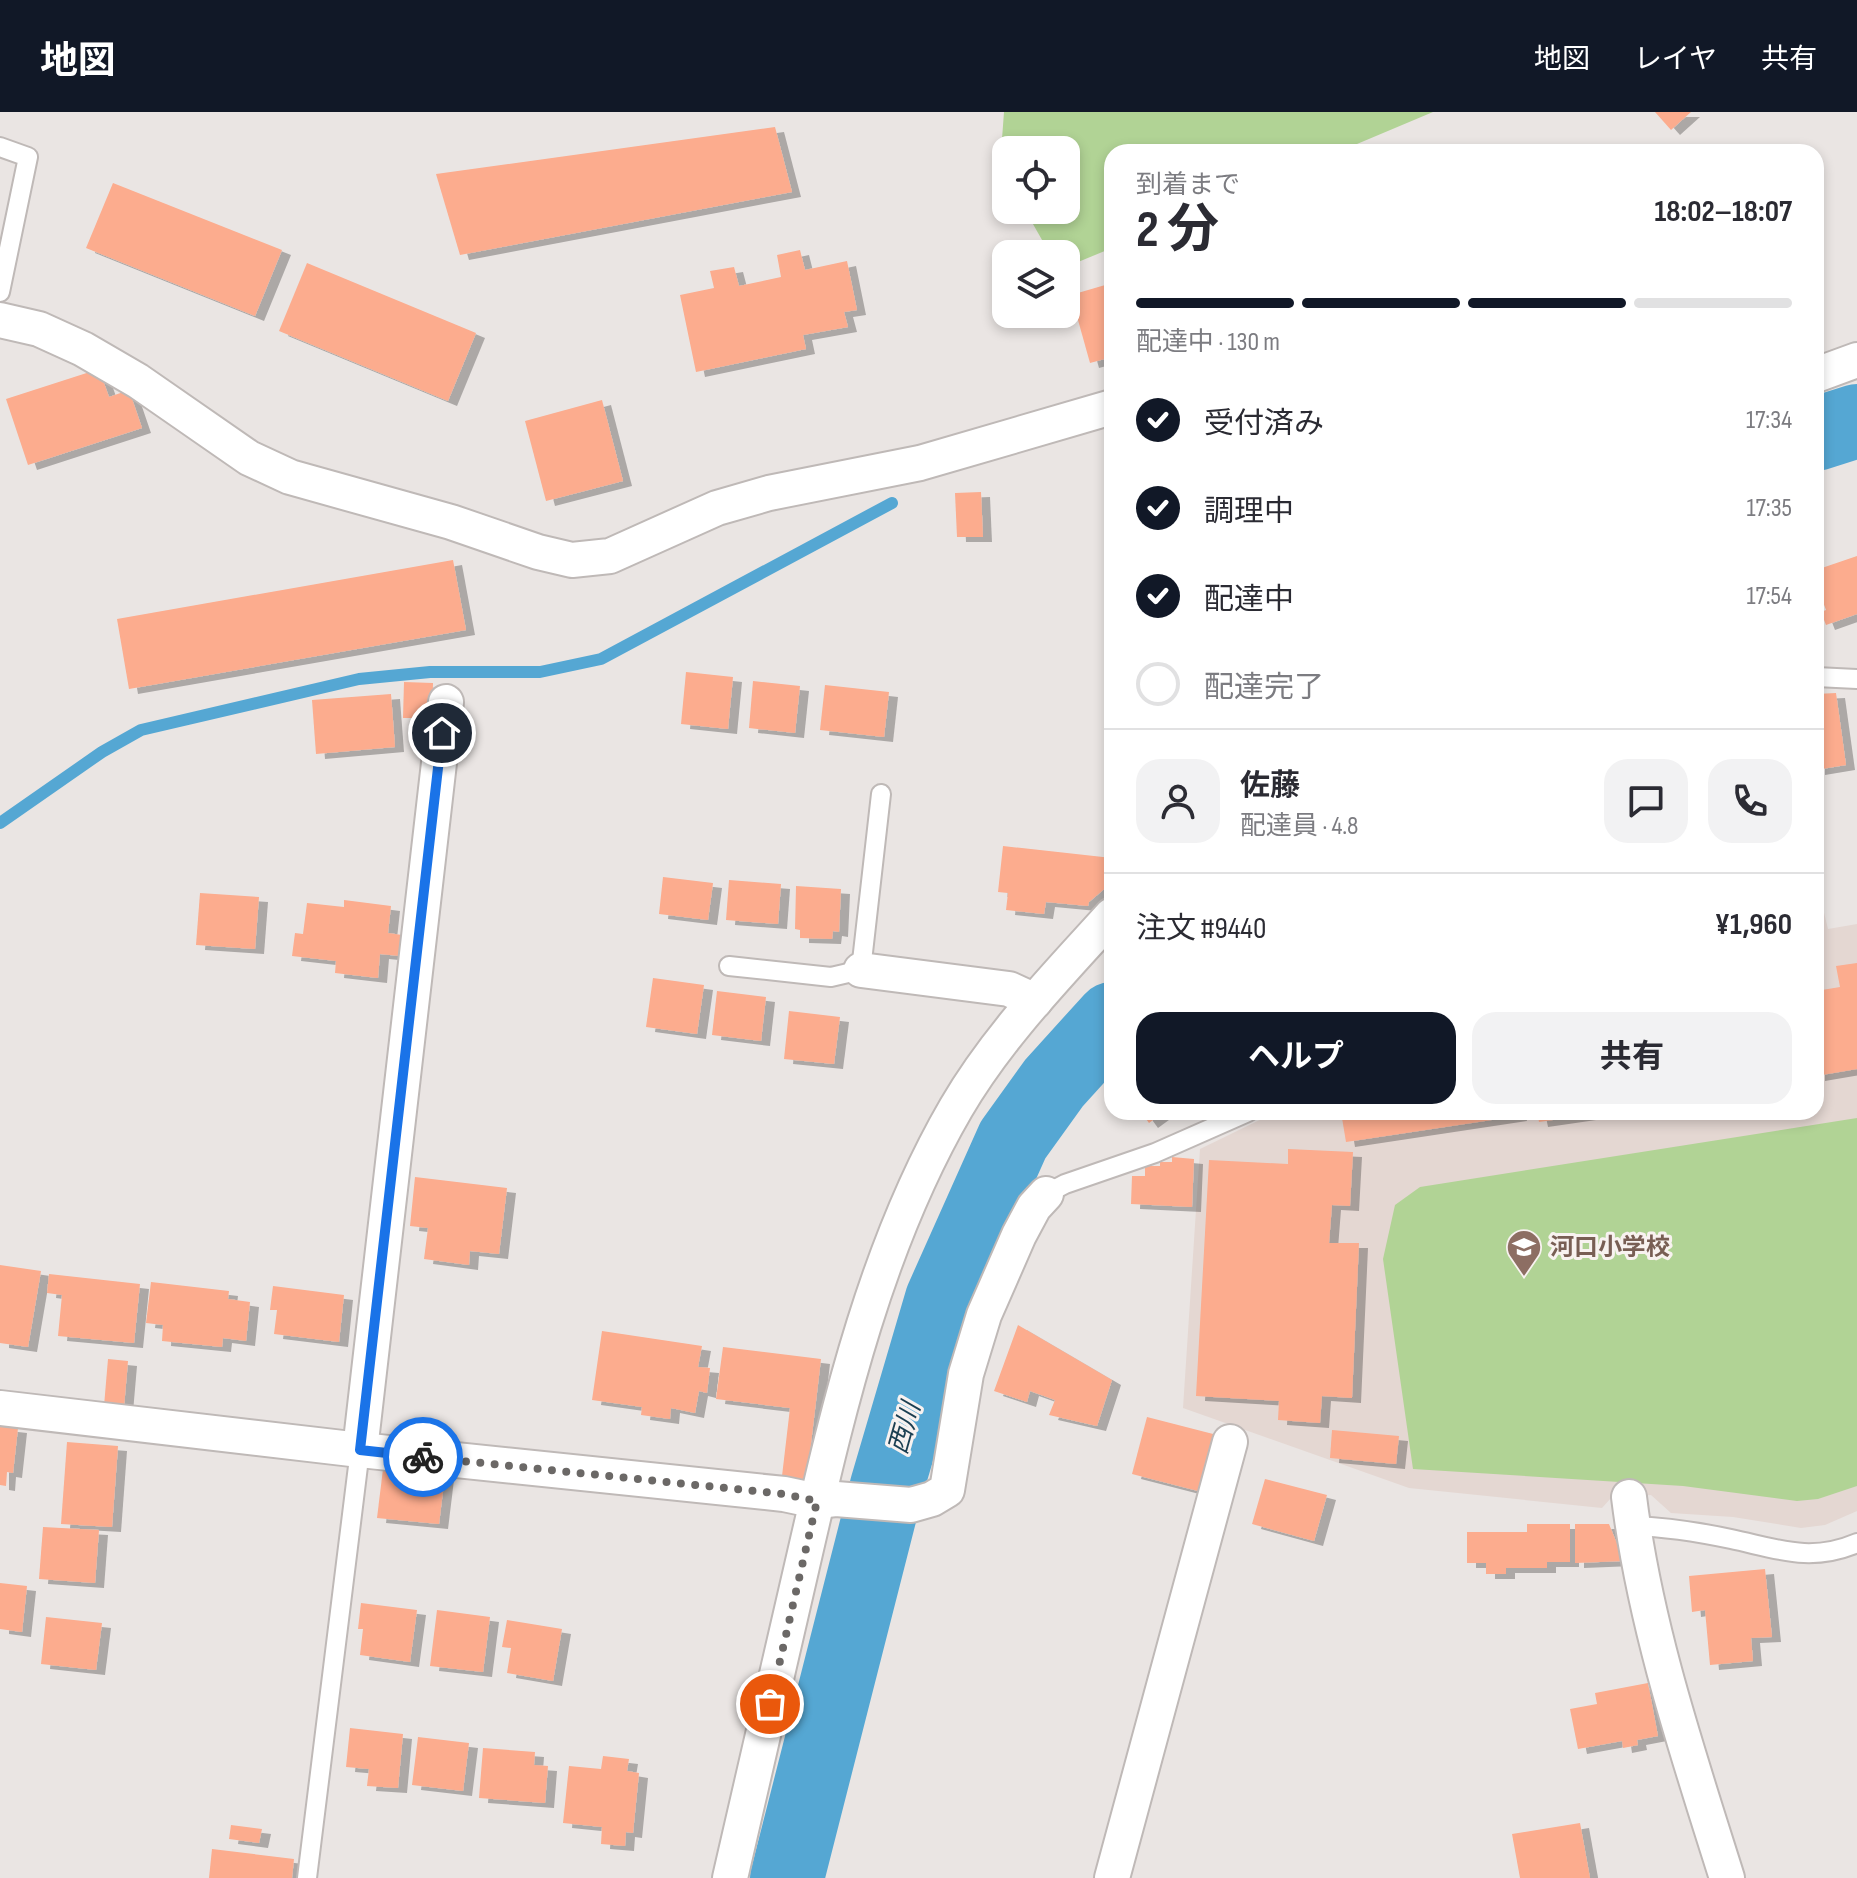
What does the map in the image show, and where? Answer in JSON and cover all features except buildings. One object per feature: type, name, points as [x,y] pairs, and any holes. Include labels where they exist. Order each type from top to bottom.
[{"type":"street","points":[[0,320],[39,329],[83,349],[138,381],[249,458],[290,477],[572,560],[610,556],[717,508],[769,493],[920,463],[1104,409]]},
{"type":"street","points":[[1824,372],[1857,360]]},
{"type":"street","points":[[360,1450],[446,702]]},
{"type":"street","points":[[730,1878],[826,1500],[858,1340],[886,1259],[920,1179],[956,1108],[989,1056],[1104,924]]},
{"type":"street","points":[[861,970],[1009,989],[1035,1001]]},
{"type":"street","points":[[0,1408],[826,1500],[911,1505],[932,1499],[947,1490],[966,1374],[984,1315],[1019,1235],[1034,1207],[1046,1194]]},
{"type":"street","points":[[1112,1878],[1230,1442]]},
{"type":"street","points":[[1630,1502],[1651,1615],[1727,1878]]},
{"type":"lane","points":[[0,147],[28,157],[0,292]]},
{"type":"lane","points":[[1824,677],[1857,679]]},
{"type":"lane","points":[[729,966],[831,977],[861,970],[881,794]]},
{"type":"lane","points":[[1046,1194],[1065,1184],[1155,1153],[1230,1120]]},
{"type":"lane","points":[[307,1878],[360,1450]]},
{"type":"lane","points":[[1630,1502],[1671,1527],[1787,1553],[1812,1555],[1857,1543]]},
{"type":"shaded area","name":"河口小学校","points":[[1824,913],[1828,929],[1857,924],[1857,1511],[1825,1525],[1801,1528],[1733,1517],[1671,1513],[1651,1495],[1611,1498],[1602,1508],[1409,1488],[1183,1408],[1200,1149],[1260,1120],[1824,1120]]},
{"type":"green space","points":[[1004,112],[1433,112],[1357,144],[1104,144],[1104,251],[1080,261],[1080,240],[1042,240],[1033,224],[1080,224],[1080,136],[1002,136]]},
{"type":"green space","points":[[1857,1118],[1857,1486],[1818,1499],[1797,1501],[1683,1486],[1413,1469],[1383,1259],[1395,1205],[1420,1187]]},
{"type":"waterway","name":"西川","points":[[1824,431],[1857,421]]},
{"type":"waterway","points":[[0,823],[102,752],[141,730],[359,679],[430,672],[540,672],[601,659],[892,503]]},
{"type":"waterway","name":"西川","points":[[787,1878],[887,1486],[942,1299],[1013,1140],[1054,1083],[1104,1028]]},
{"type":"way so far","points":[[423,1457],[784,1494],[817,1501],[770,1704]]},
{"type":"place","name":"河口小学校","points":[[1524,1278]]},
{"type":"route","points":[[423,1457],[360,1450],[442,733]]}]
